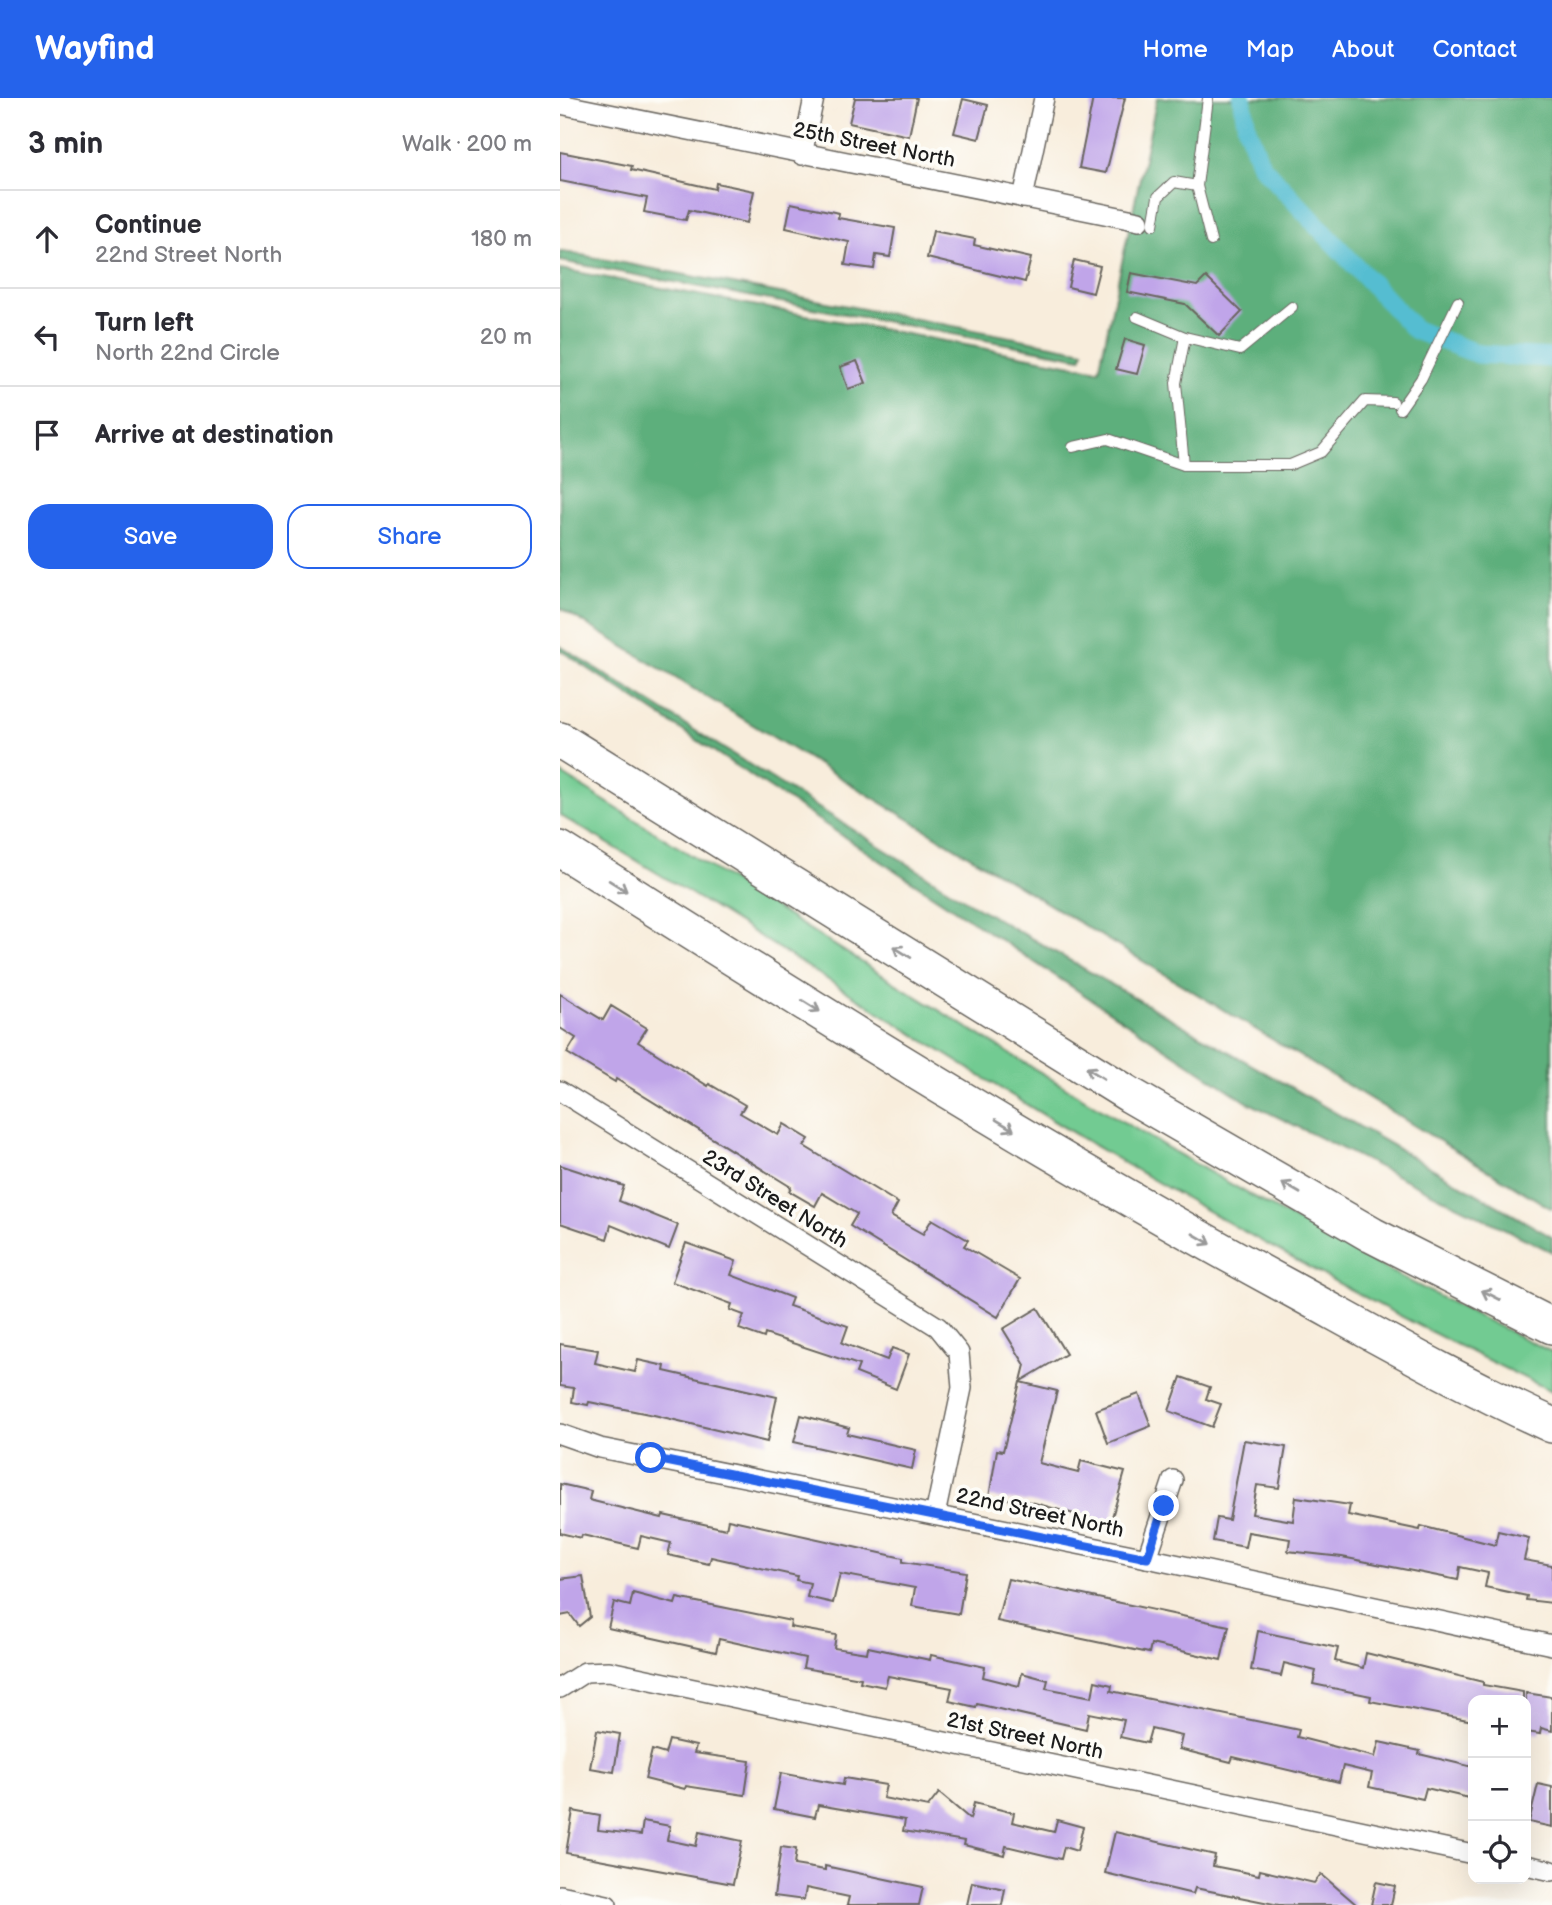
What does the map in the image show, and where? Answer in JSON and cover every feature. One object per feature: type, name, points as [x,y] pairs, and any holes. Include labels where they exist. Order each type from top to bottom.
[{"type":"highway","points":[[560,740],[1130,1095],[1372,1235],[1552,1326]]},
{"type":"highway","points":[[560,849],[1003,1125],[1247,1264],[1494,1399],[1552,1425]]},
{"type":"street","points":[[802,155],[814,98]]},
{"type":"street","points":[[1023,198],[1044,98]]},
{"type":"street","name":"25th Street North","points":[[560,104],[1146,223]]},
{"type":"street","name":"23rd Street North","points":[[560,1091],[938,1327],[959,1353],[962,1388],[935,1514]]},
{"type":"street","name":"22nd Street North","points":[[560,1434],[600,1448],[935,1514],[1552,1645]]},
{"type":"street","points":[[1147,1558],[1173,1480]]},
{"type":"street","name":"21st Street North","points":[[564,1684],[585,1672],[609,1671],[1468,1853]]},
{"type":"street","points":[[1531,1866],[1552,1871]]},
{"type":"street","points":[[560,1895],[607,1905]]},
{"type":"lane","points":[[1208,98],[1197,186],[1211,241]]},
{"type":"lane","points":[[1146,223],[1158,197],[1174,182],[1197,186]]},
{"type":"lane","points":[[1073,447],[1108,439],[1184,465],[1290,465],[1321,452],[1365,401],[1396,406],[1421,379],[1458,302]]},
{"type":"lane","points":[[1137,317],[1185,337],[1240,350],[1292,307]]},
{"type":"lane","points":[[1184,465],[1176,383],[1185,337]]},
{"type":"green space","points":[[1157,98],[1552,98],[1552,1209],[560,608],[560,269],[1099,370]]},
{"type":"green space","points":[[560,251],[1084,351],[1081,358],[560,261]]},
{"type":"green space","points":[[560,646],[980,909],[1552,1237],[1552,1252],[1247,1102],[560,650]]},
{"type":"green space","points":[[560,773],[925,1002],[1171,1150],[1296,1221],[1552,1352],[1552,1391],[1383,1307],[1162,1185],[972,1071],[703,901],[566,819],[560,815]]},
{"type":"building","points":[[855,98],[917,98],[909,136],[849,123]]},
{"type":"building","points":[[1093,98],[1125,98],[1106,173],[1079,168]]},
{"type":"building","points":[[963,99],[988,105],[979,139],[954,133]]},
{"type":"building","points":[[560,152],[632,166],[631,170],[715,189],[716,183],[754,191],[747,223],[689,210],[686,220],[644,212],[647,198],[560,181]]},
{"type":"building","points":[[791,203],[839,213],[838,218],[895,228],[890,257],[876,255],[874,269],[845,265],[849,242],[786,228]]},
{"type":"building","points":[[933,231],[975,239],[974,245],[1031,258],[1025,282],[927,258]]},
{"type":"building","points":[[1074,260],[1100,266],[1093,293],[1068,287]]},
{"type":"building","points":[[1131,273],[1197,286],[1206,277],[1242,312],[1219,336],[1185,304],[1127,292]]},
{"type":"building","points":[[1125,339],[1145,345],[1137,374],[1116,369]]},
{"type":"building","points":[[857,361],[866,383],[848,389],[840,367]]},
{"type":"building","points":[[560,994],[603,1020],[611,1006],[647,1028],[638,1042],[708,1086],[709,1084],[745,1105],[740,1113],[778,1135],[784,1124],[809,1139],[804,1146],[898,1203],[891,1216],[923,1234],[932,1219],[968,1240],[964,1246],[1020,1279],[998,1317],[850,1226],[857,1214],[822,1193],[815,1206],[789,1191],[791,1187],[616,1079],[615,1082],[567,1053],[576,1038],[560,1028]]},
{"type":"building","points":[[560,1165],[624,1186],[619,1201],[678,1225],[669,1249],[611,1225],[607,1239],[560,1223]]},
{"type":"building","points":[[686,1243],[736,1261],[731,1275],[792,1298],[789,1306],[848,1326],[842,1343],[887,1360],[892,1348],[909,1354],[896,1389],[856,1373],[859,1365],[765,1334],[764,1338],[739,1329],[744,1315],[730,1310],[732,1304],[672,1282]]},
{"type":"building","points":[[1038,1308],[1066,1354],[1021,1381],[1025,1365],[1003,1329]]},
{"type":"building","points":[[560,1344],[598,1350],[595,1363],[635,1372],[638,1360],[665,1366],[664,1371],[777,1397],[767,1442],[654,1415],[589,1402],[588,1405],[572,1402],[574,1388],[560,1386]]},
{"type":"building","points":[[1181,1377],[1210,1387],[1206,1399],[1221,1404],[1212,1427],[1169,1411]]},
{"type":"building","points":[[1020,1382],[1057,1391],[1039,1463],[1078,1473],[1081,1461],[1125,1472],[1110,1524],[1031,1502],[989,1497],[997,1450],[1003,1451]]},
{"type":"building","points":[[1139,1394],[1151,1426],[1108,1443],[1096,1410]]},
{"type":"building","points":[[801,1415],[849,1428],[847,1434],[916,1450],[912,1469],[794,1442]]},
{"type":"building","points":[[1244,1440],[1286,1447],[1279,1488],[1257,1485],[1252,1514],[1293,1521],[1296,1497],[1350,1505],[1348,1515],[1420,1530],[1421,1526],[1495,1545],[1498,1531],[1529,1538],[1524,1560],[1552,1565],[1552,1603],[1526,1600],[1527,1596],[1485,1587],[1488,1573],[1460,1567],[1458,1580],[1342,1557],[1288,1551],[1290,1539],[1248,1532],[1245,1547],[1213,1541],[1217,1518],[1229,1520]]},
{"type":"building","points":[[560,1484],[591,1491],[589,1500],[662,1518],[663,1515],[726,1529],[728,1519],[903,1558],[903,1562],[966,1572],[959,1614],[912,1606],[915,1588],[840,1574],[833,1603],[807,1597],[810,1583],[796,1580],[797,1576],[711,1557],[709,1564],[668,1555],[671,1543],[641,1536],[638,1548],[582,1535],[581,1538],[560,1533]]},
{"type":"building","points":[[583,1576],[590,1617],[579,1626],[570,1614],[560,1616],[560,1579]]},
{"type":"building","points":[[1008,1579],[1229,1626],[1221,1660],[1151,1644],[1149,1653],[997,1621]]},
{"type":"building","points":[[633,1593],[675,1604],[677,1598],[791,1621],[790,1627],[836,1635],[834,1648],[867,1653],[868,1647],[930,1660],[931,1655],[985,1667],[983,1677],[1019,1686],[1022,1673],[1048,1680],[1046,1688],[1092,1697],[1095,1681],[1112,1685],[1111,1691],[1299,1730],[1297,1737],[1375,1757],[1379,1742],[1420,1751],[1419,1754],[1468,1766],[1468,1798],[1426,1788],[1423,1799],[1369,1787],[1372,1773],[1343,1766],[1339,1782],[1233,1757],[1231,1762],[1179,1749],[1182,1736],[1151,1729],[1147,1743],[1120,1737],[1124,1720],[1089,1713],[1086,1729],[977,1704],[976,1707],[949,1701],[952,1688],[888,1676],[885,1687],[860,1682],[861,1678],[803,1668],[805,1658],[719,1639],[716,1652],[608,1628],[614,1602],[630,1606]]},
{"type":"building","points":[[1258,1631],[1338,1648],[1335,1661],[1363,1668],[1366,1653],[1483,1682],[1483,1685],[1523,1692],[1523,1695],[1468,1695],[1468,1720],[1370,1701],[1371,1696],[1313,1684],[1316,1671],[1284,1663],[1281,1676],[1251,1670]]},
{"type":"building","points":[[1526,1693],[1552,1697],[1552,1731],[1541,1728],[1540,1734],[1531,1733],[1531,1695]]},
{"type":"building","points":[[597,1730],[620,1734],[614,1772],[590,1768]]},
{"type":"building","points":[[669,1740],[696,1746],[694,1753],[750,1761],[745,1795],[686,1786],[685,1789],[645,1779],[652,1750],[665,1754]]},
{"type":"building","points":[[781,1773],[843,1785],[844,1778],[886,1785],[883,1798],[928,1807],[939,1793],[970,1819],[974,1803],[1014,1813],[1012,1822],[1054,1832],[1057,1820],[1083,1827],[1077,1851],[1064,1847],[1061,1859],[1006,1846],[1004,1855],[964,1845],[965,1841],[903,1831],[905,1820],[818,1805],[815,1817],[774,1809]]},
{"type":"building","points":[[1538,1784],[1552,1787],[1552,1827],[1531,1822]]},
{"type":"building","points":[[573,1811],[600,1816],[598,1830],[641,1835],[643,1821],[670,1826],[667,1840],[696,1846],[699,1832],[742,1841],[733,1884],[566,1853]]},
{"type":"building","points":[[1115,1832],[1215,1855],[1213,1866],[1259,1875],[1260,1870],[1314,1883],[1321,1874],[1357,1905],[1279,1905],[1195,1888],[1193,1894],[1105,1873]]},
{"type":"building","points":[[781,1847],[796,1849],[794,1865],[825,1870],[825,1866],[923,1887],[919,1905],[847,1905],[849,1897],[806,1888],[804,1900],[774,1896]]},
{"type":"building","points":[[972,1882],[1005,1889],[1002,1905],[967,1905]]},
{"type":"building","points":[[1376,1882],[1395,1886],[1391,1905],[1371,1905]]},
{"type":"waterway","points":[[1242,98],[1247,128],[1261,165],[1415,330],[1478,354],[1552,358]]},
{"type":"route","points":[[651,1458],[1147,1558],[1164,1506]]}]
